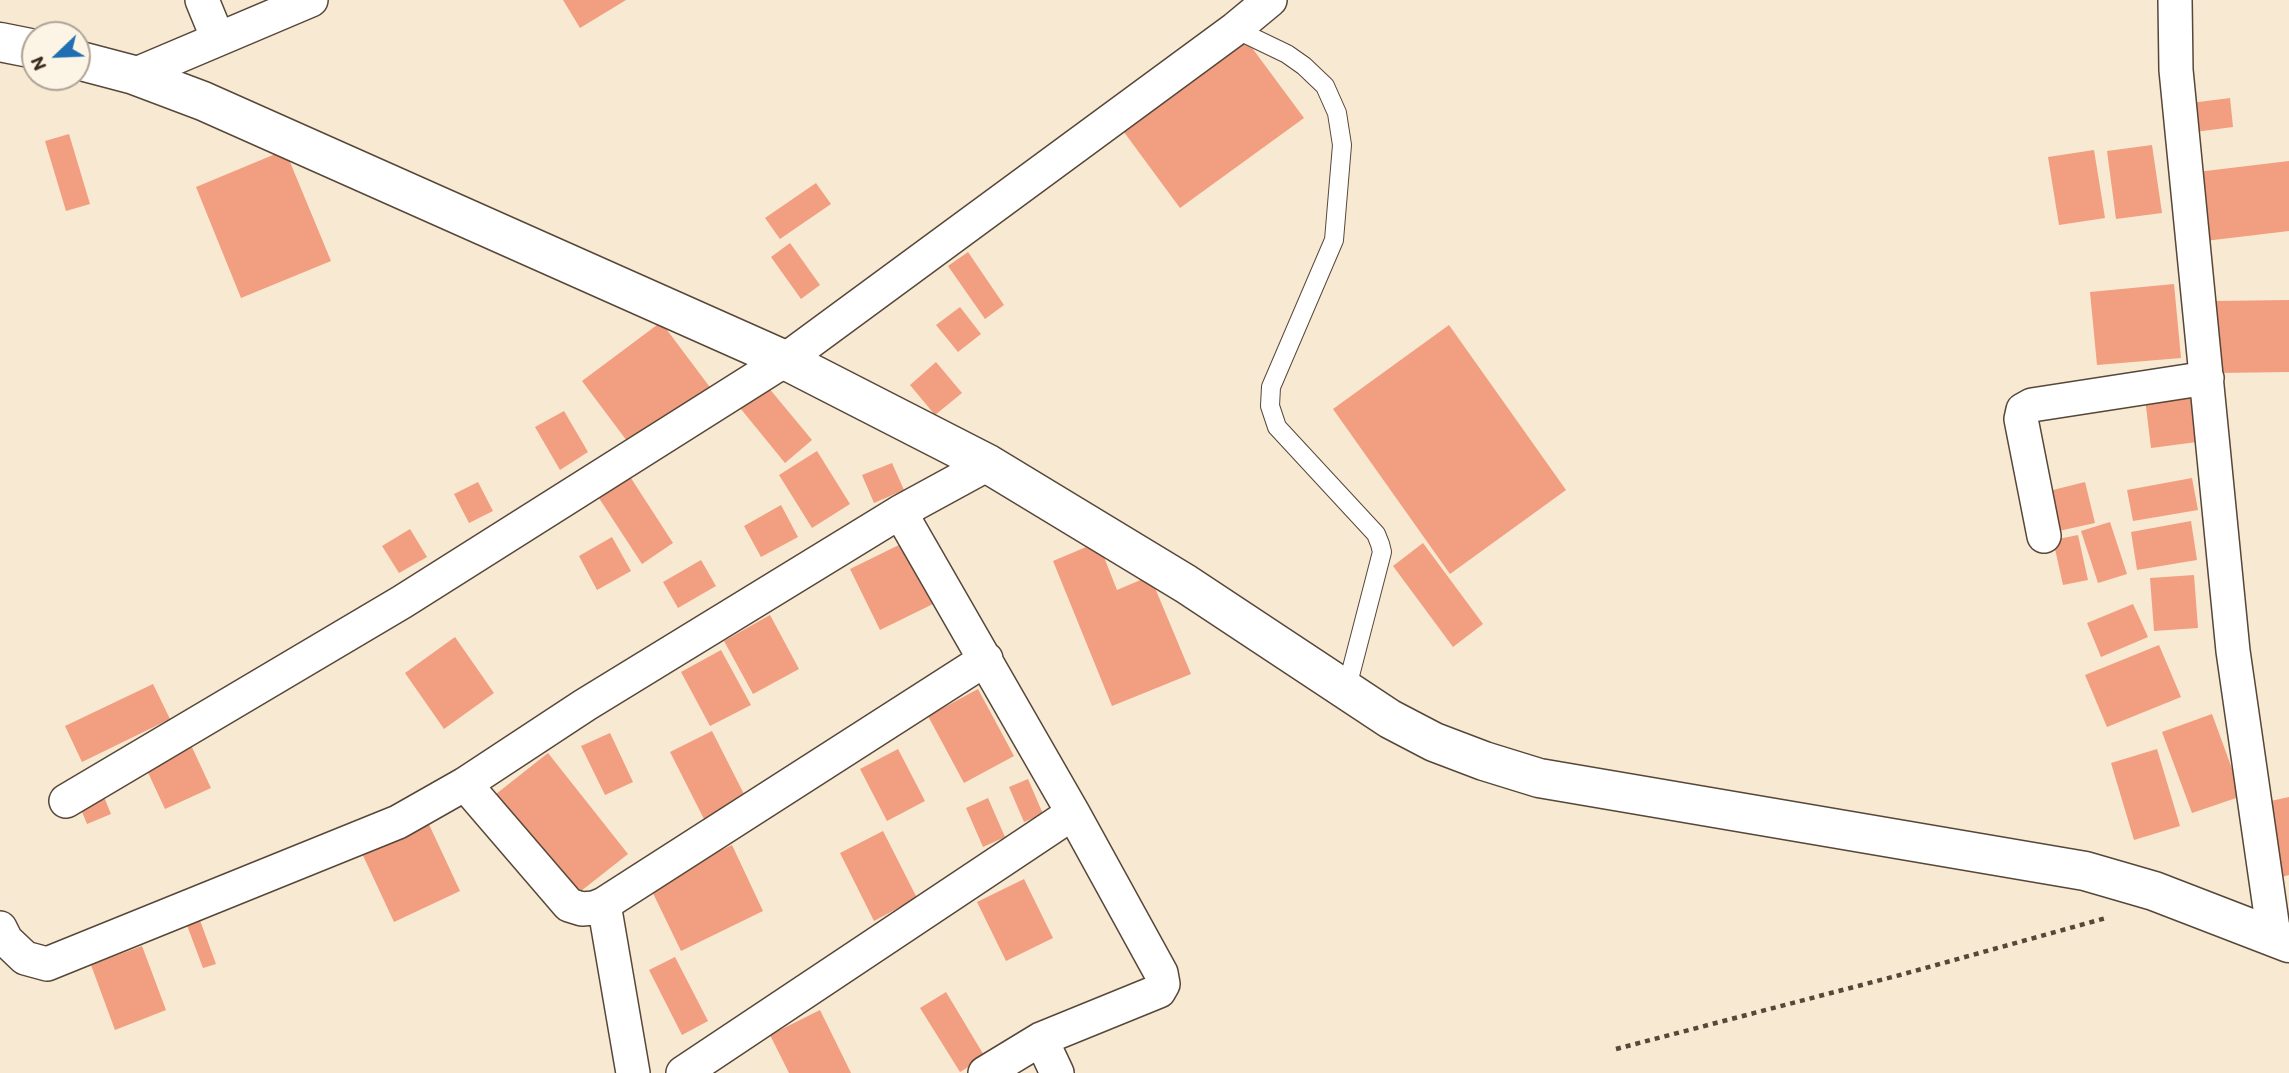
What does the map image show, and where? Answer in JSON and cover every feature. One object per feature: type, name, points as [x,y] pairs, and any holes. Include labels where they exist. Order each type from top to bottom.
[{"type":"street","points":[[202,0],[218,39]]},
{"type":"street","points":[[134,75],[311,0]]},
{"type":"street","points":[[66,802],[402,602],[785,360],[1235,29],[1270,0]]},
{"type":"street","points":[[2175,0],[2176,70],[2233,651],[2281,939]]},
{"type":"street","points":[[0,42],[21,46]]},
{"type":"street","points":[[91,64],[134,75],[203,102],[785,360],[988,464],[1186,584],[1390,719],[1434,742],[1539,778],[2085,871],[2154,891],[2281,939]]},
{"type":"street","points":[[2044,536],[2021,419],[2023,410],[2032,405],[2207,378]]},
{"type":"street","points":[[0,928],[6,940],[25,958],[47,964],[398,822],[465,784],[585,705],[900,512],[988,464]]},
{"type":"street","points":[[900,512],[1073,813],[1161,973],[1163,984],[1159,991],[1041,1039],[985,1073]]},
{"type":"street","points":[[465,784],[569,905],[582,909],[604,904],[986,659]]},
{"type":"street","points":[[683,1073],[1073,813]]},
{"type":"street","points":[[604,904],[633,1073]]},
{"type":"street","points":[[1041,1039],[1057,1073]]},
{"type":"lane","points":[[1235,29],[1287,54],[1304,66],[1325,86],[1337,113],[1342,145],[1334,240],[1271,387],[1270,406],[1277,426],[1376,534],[1380,544],[1382,552],[1346,691]]},
{"type":"path","points":[[1616,1049],[1900,975],[2126,912],[2154,891]]},
{"type":"building","points":[[563,0],[626,0],[580,28]]},
{"type":"building","points":[[1244,37],[1304,118],[1180,208],[1121,128]]},
{"type":"building","points":[[2230,98],[2233,127],[2195,132],[2191,103]]},
{"type":"building","points":[[69,134],[90,204],[66,211],[45,141]]},
{"type":"building","points":[[2152,145],[2162,213],[2116,219],[2107,151]]},
{"type":"building","points":[[285,150],[331,261],[241,298],[196,187]]},
{"type":"building","points":[[2094,150],[2105,218],[2059,225],[2048,157]]},
{"type":"building","points":[[2289,161],[2289,231],[2205,241],[2197,172]]},
{"type":"building","points":[[816,183],[831,204],[780,239],[765,218]]},
{"type":"building","points":[[790,243],[820,285],[801,299],[771,257]]},
{"type":"building","points":[[968,252],[1004,305],[985,319],[948,266]]},
{"type":"building","points":[[2174,284],[2181,358],[2097,365],[2090,292]]},
{"type":"building","points":[[2289,300],[2289,372],[2217,373],[2215,301]]},
{"type":"building","points":[[960,307],[981,334],[958,352],[936,325]]},
{"type":"building","points":[[661,322],[712,390],[633,449],[582,381]]},
{"type":"building","points":[[1449,325],[1566,490],[1450,574],[1333,409]]},
{"type":"building","points":[[936,362],[962,393],[935,415],[910,385]]},
{"type":"building","points":[[763,381],[812,440],[785,463],[736,403]]},
{"type":"building","points":[[2191,384],[2197,442],[2151,448],[2144,390]]},
{"type":"building","points":[[564,411],[588,452],[560,470],[535,427]]},
{"type":"building","points":[[817,451],[850,504],[812,528],[779,475]]},
{"type":"building","points":[[892,463],[904,490],[874,503],[862,475]]},
{"type":"building","points":[[627,472],[673,543],[642,564],[595,492]]},
{"type":"building","points":[[2192,478],[2198,510],[2133,521],[2127,490]]},
{"type":"building","points":[[478,482],[493,511],[469,523],[454,494]]},
{"type":"building","points":[[2085,482],[2095,523],[2054,532],[2045,492]]},
{"type":"building","points":[[781,505],[798,537],[761,557],[744,526]]},
{"type":"building","points":[[2191,521],[2197,560],[2137,570],[2131,532]]},
{"type":"building","points":[[2110,522],[2127,574],[2098,583],[2081,531]]},
{"type":"building","points":[[410,529],[427,557],[399,573],[382,546]]},
{"type":"building","points":[[2078,535],[2088,580],[2063,585],[2053,540]]},
{"type":"building","points":[[612,537],[631,571],[597,590],[579,556]]},
{"type":"building","points":[[907,541],[937,602],[880,630],[850,569]]},
{"type":"building","points":[[1098,542],[1117,590],[1150,576],[1191,674],[1112,706],[1053,561]]},
{"type":"building","points":[[1423,543],[1483,624],[1453,647],[1393,566]]},
{"type":"building","points":[[701,560],[716,586],[678,608],[663,582]]},
{"type":"building","points":[[2194,575],[2198,628],[2154,631],[2150,578]]},
{"type":"building","points":[[2133,604],[2148,637],[2101,657],[2087,623]]},
{"type":"building","points":[[770,615],[799,669],[753,694],[724,641]]},
{"type":"building","points":[[455,637],[494,693],[444,729],[405,673]]},
{"type":"building","points":[[2159,645],[2181,697],[2107,727],[2085,675]]},
{"type":"building","points":[[721,650],[751,705],[710,726],[681,672]]},
{"type":"building","points":[[153,684],[170,719],[82,762],[65,726]]},
{"type":"building","points":[[978,689],[1014,756],[964,783],[928,716]]},
{"type":"building","points":[[2212,714],[2242,796],[2192,813],[2162,732]]},
{"type":"building","points":[[712,731],[747,800],[705,821],[670,752]]},
{"type":"building","points":[[610,733],[633,782],[605,795],[581,746]]},
{"type":"building","points":[[190,743],[211,788],[165,809],[144,764]]},
{"type":"building","points":[[898,749],[925,801],[887,821],[860,769]]},
{"type":"building","points":[[2157,749],[2180,826],[2134,840],[2111,763]]},
{"type":"building","points":[[548,753],[628,854],[576,895],[496,794]]},
{"type":"building","points":[[1028,779],[1043,814],[1024,822],[1009,787]]},
{"type":"building","points":[[104,797],[111,814],[87,824],[80,807]]},
{"type":"building","points":[[2289,797],[2289,875],[2282,877],[2266,802]]},
{"type":"building","points":[[988,798],[1005,837],[983,847],[966,808]]},
{"type":"building","points":[[426,818],[460,891],[394,922],[360,849]]},
{"type":"building","points":[[883,831],[917,898],[874,921],[840,853]]},
{"type":"building","points":[[732,845],[763,911],[681,951],[649,885]]},
{"type":"building","points":[[1024,879],[1053,938],[1006,961],[977,902]]},
{"type":"building","points":[[198,915],[216,964],[203,968],[185,920]]},
{"type":"building","points":[[142,946],[166,1010],[115,1030],[91,965]]},
{"type":"building","points":[[675,957],[708,1021],[682,1035],[649,970]]},
{"type":"building","points":[[946,992],[985,1057],[960,1072],[920,1008]]},
{"type":"building","points":[[820,1010],[851,1073],[789,1073],[770,1035]]}]
